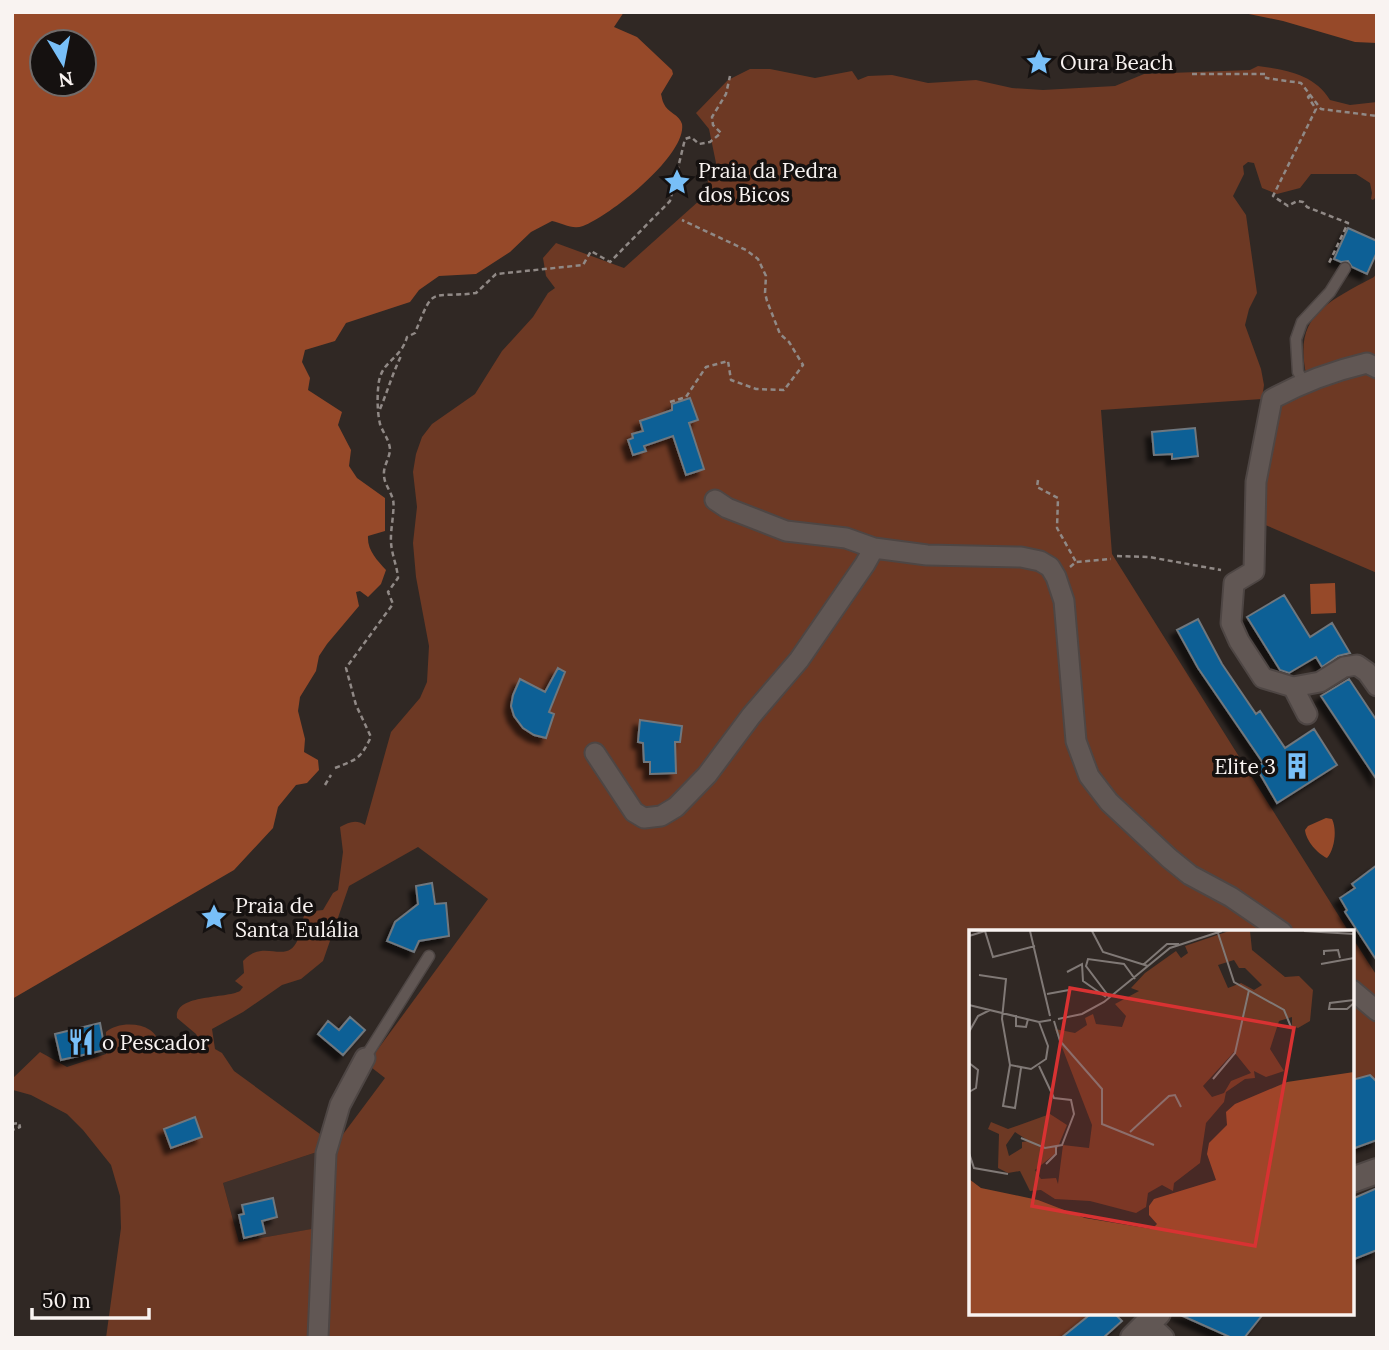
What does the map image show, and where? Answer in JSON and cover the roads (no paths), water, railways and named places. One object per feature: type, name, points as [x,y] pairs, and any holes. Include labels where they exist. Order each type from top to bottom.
[{"type":"street","points":[[1377,368],[1367,363],[1304,382],[1272,399],[1256,482],[1254,571],[1234,583],[1231,623],[1239,641],[1263,678],[1293,687],[1320,682],[1344,667],[1357,665],[1367,672],[1377,686]]},
{"type":"street","points":[[715,500],[727,508],[786,530],[846,538],[874,548],[927,555],[1021,557],[1040,561],[1050,567],[1064,601],[1076,741],[1089,776],[1109,802],[1169,858],[1190,875],[1231,897],[1279,930]]},
{"type":"street","points":[[595,753],[634,812],[644,818],[662,816],[676,807],[708,775],[751,716],[799,660],[874,548]]},
{"type":"street","points":[[1293,687],[1307,714]]},
{"type":"street","points":[[1354,992],[1377,1011]]},
{"type":"street","points":[[318,1338],[326,1153],[340,1105],[365,1058]]},
{"type":"lane","points":[[1304,382],[1298,372],[1296,339],[1302,322],[1330,292],[1345,268]]},
{"type":"lane","points":[[365,1058],[429,956]]},
{"type":"place","name":"Oura Beach","points":[[1039,62]]},
{"type":"place","name":"Praia da Pedra dos Bicos","points":[[677,182]]},
{"type":"place","name":"Elite 3","points":[[1297,766]]},
{"type":"place","name":"Praia de Santa Eulália","points":[[214,917]]},
{"type":"place","name":"o Pescador","points":[[81,1042]]}]
